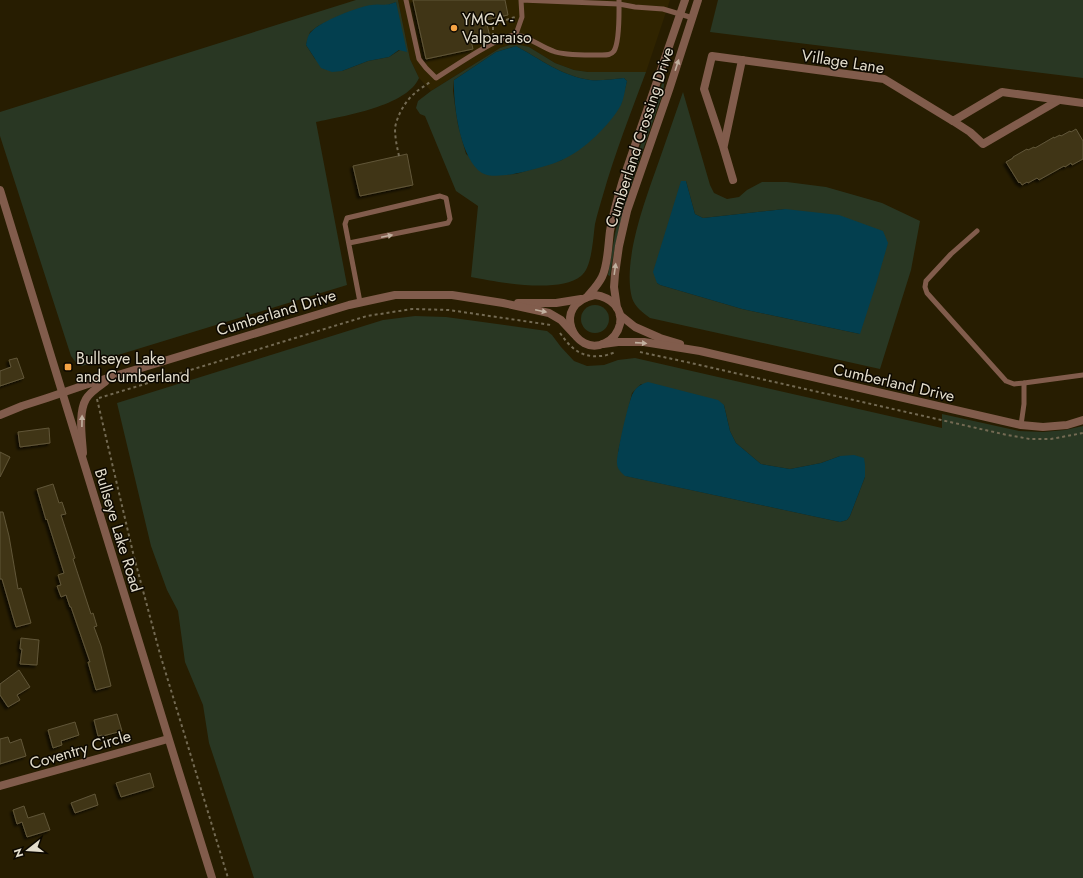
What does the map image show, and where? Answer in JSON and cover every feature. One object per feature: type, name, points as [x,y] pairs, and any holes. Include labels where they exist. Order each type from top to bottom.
[{"type":"street","name":"Cumberland Crossing Drive","points":[[584,298],[597,286],[605,269],[615,206],[685,0]]},
{"type":"street","name":"Cumberland Crossing Drive","points":[[618,312],[614,287],[615,274],[619,246],[627,211],[669,90],[698,0]]},
{"type":"street","name":"Village Lane","points":[[732,180],[723,146],[704,89],[712,56],[884,79],[970,132],[983,144],[1058,100]]},
{"type":"street","name":"Village Lane","points":[[723,146],[742,60]]},
{"type":"street","points":[[953,121],[1002,92],[1083,103]]},
{"type":"street","name":"Bullseye Lake Road","points":[[0,190],[212,878]]},
{"type":"street","name":"Cumberland Drive","points":[[0,415],[63,392],[341,307],[395,295],[452,295],[503,303],[549,313],[561,320],[574,334]]},
{"type":"street","points":[[595,295],[602,296],[613,303],[618,312],[620,322],[619,329],[610,341],[595,346],[586,344],[579,340],[574,334],[570,316],[576,304],[584,298],[595,295]]},
{"type":"street","name":"Cumberland Drive","points":[[503,303],[556,303],[584,298]]},
{"type":"street","name":"Cumberland Drive","points":[[618,312],[636,327],[660,338],[700,351]]},
{"type":"street","name":"Cumberland Drive","points":[[603,344],[618,342],[644,342],[700,351],[1021,425],[1043,427],[1067,425],[1083,420]]},
{"type":"street","points":[[83,460],[82,414],[85,402],[93,391],[112,377]]},
{"type":"street","name":"Coventry Circle","points":[[0,786],[168,739]]},
{"type":"lane","points":[[406,0],[419,58],[436,78],[487,46],[516,34],[555,52],[602,55],[610,54],[614,50],[617,42],[619,2]]},
{"type":"lane","points":[[516,34],[522,17],[521,0],[619,2],[635,7],[663,9],[693,18]]},
{"type":"lane","points":[[349,244],[448,223],[450,219],[446,198],[440,196],[347,218],[345,224],[360,302]]},
{"type":"lane","points":[[977,231],[951,254],[926,281],[925,287],[927,293],[1006,381],[1014,384],[1083,375]]},
{"type":"lane","points":[[1021,425],[1024,404],[1024,383]]},
{"type":"path","points":[[493,39],[493,27],[503,21],[516,17],[516,12]]},
{"type":"path","points":[[398,156],[395,127],[399,116],[405,104],[414,93],[436,78]]},
{"type":"path","points":[[92,400],[367,316],[412,309],[449,310],[554,326]]},
{"type":"path","points":[[558,331],[567,344],[586,355],[599,356],[622,351]]},
{"type":"path","points":[[635,352],[685,361],[958,425],[1007,435],[1051,439],[1083,434]]},
{"type":"path","points":[[96,399],[134,557],[160,654],[228,878]]},
{"type":"shaded area","points":[[398,0],[670,0],[646,72],[588,72],[574,70],[555,63],[529,47],[500,48],[431,91],[419,78],[410,59]]},
{"type":"green space","points":[[356,0],[398,0],[410,59],[419,78],[412,88],[402,96],[389,103],[358,113],[316,122],[347,285],[82,366],[77,364],[71,356],[0,136],[0,112]],"holes":[[[396,2],[400,50],[389,57],[368,61],[342,71],[315,59],[306,45],[310,32],[318,26],[346,13],[381,5],[388,5]]]},
{"type":"green space","points":[[718,0],[1083,0],[1083,78],[710,32]]},
{"type":"green space","points":[[510,45],[529,47],[555,63],[574,70],[588,72],[646,72],[623,133],[608,179],[595,224],[588,266],[581,276],[571,281],[543,286],[511,284],[471,277],[478,206],[456,191],[425,116],[420,114],[416,108],[418,101],[431,91],[500,48]],"holes":[[[516,46],[570,75],[590,80],[624,78],[627,81],[621,104],[610,120],[562,160],[516,174],[492,175],[466,154],[458,125],[453,91],[454,80],[496,52]]]},
{"type":"green space","points":[[664,78],[663,93],[639,160],[625,206],[610,276],[608,275],[623,196]]},
{"type":"green space","points":[[683,92],[710,185],[714,193],[727,199],[739,197],[747,190],[762,182],[787,182],[826,187],[882,203],[920,221],[911,270],[880,369],[650,318],[637,307],[632,298],[630,266],[637,229]],"holes":[[[686,181],[695,214],[703,218],[785,209],[860,334],[742,309],[657,283]]]},
{"type":"green space","points":[[595,305],[605,309],[609,319],[605,329],[595,333],[585,329],[581,319],[585,309]]},
{"type":"green space","points":[[415,316],[446,317],[547,331],[574,361],[587,366],[604,365],[618,360],[635,358],[942,428],[942,414],[1019,431],[1043,432],[1065,430],[1083,426],[1083,878],[254,878],[209,743],[203,705],[185,662],[178,611],[167,590],[151,546],[117,403],[383,320]],"holes":[[[641,384],[724,405],[730,431],[736,443],[761,464],[790,469],[821,463],[840,456],[865,465],[865,477],[850,516],[847,520],[840,522],[626,476],[618,452],[632,393]]]},
{"type":"water","points":[[396,2],[407,52],[399,50],[389,57],[368,61],[342,71],[332,72],[321,68],[306,45],[309,35],[316,27],[358,8]]},
{"type":"water","points":[[516,46],[561,71],[580,78],[598,80],[624,78],[627,81],[624,96],[616,113],[603,129],[587,144],[570,156],[540,168],[504,175],[486,175],[474,166],[463,144],[459,130],[455,103],[454,80],[496,52]]},
{"type":"water","points":[[681,181],[686,181],[695,214],[703,218],[785,209],[839,215],[883,231],[888,243],[860,334],[742,309],[657,283],[653,272]]},
{"type":"water","points":[[648,382],[718,400],[724,405],[730,431],[736,443],[761,464],[790,469],[821,463],[840,456],[854,455],[864,458],[865,477],[850,516],[847,520],[840,522],[625,476],[618,469],[617,458],[626,416],[634,391],[639,386]]},
{"type":"building","name":"YMCA - Valparaiso","points":[[413,0],[505,0],[508,15],[486,20],[490,37],[471,41],[473,49],[426,59]]},
{"type":"building","points":[[1076,129],[1083,141],[1083,159],[1072,165],[1071,163],[1065,167],[1064,166],[1039,180],[1037,178],[1022,185],[1020,182],[1019,183],[1006,162],[1027,149],[1035,148],[1054,137],[1061,136]]},
{"type":"building","points":[[407,154],[413,185],[360,196],[353,166]]},
{"type":"building","points":[[17,358],[24,378],[0,386],[0,371],[11,367],[9,360]]},
{"type":"building","points":[[49,428],[50,443],[20,447],[18,432]]},
{"type":"building","points":[[0,452],[10,457],[0,477]]},
{"type":"building","points":[[53,484],[59,503],[62,502],[66,514],[61,515],[75,558],[73,559],[91,614],[93,613],[97,626],[94,627],[101,646],[111,686],[96,690],[88,662],[90,662],[71,607],[66,595],[61,597],[57,586],[61,585],[58,575],[64,573],[37,489]]},
{"type":"building","points":[[0,512],[3,512],[9,536],[18,589],[21,588],[31,623],[16,627],[2,579],[0,579]]},
{"type":"building","points":[[21,638],[39,640],[37,665],[20,664],[22,649],[20,649]]},
{"type":"building","points":[[19,670],[30,687],[17,695],[20,700],[8,707],[0,695],[0,684]]},
{"type":"building","points":[[117,714],[122,731],[98,736],[94,720]]},
{"type":"building","points":[[75,722],[79,735],[61,741],[62,745],[53,748],[48,730]]},
{"type":"building","points":[[8,737],[10,743],[21,739],[26,756],[0,764],[0,739]]},
{"type":"building","points":[[150,773],[154,787],[121,797],[116,783]]},
{"type":"building","points":[[95,794],[98,805],[75,813],[71,803]]},
{"type":"building","points":[[24,806],[28,818],[44,813],[50,830],[27,837],[22,822],[17,824],[13,810]]},
{"type":"place","name":"YMCA - Valparaiso","points":[[454,28]]},
{"type":"place","name":"Bullseye Lake and Cumberland","points":[[68,367]]}]
